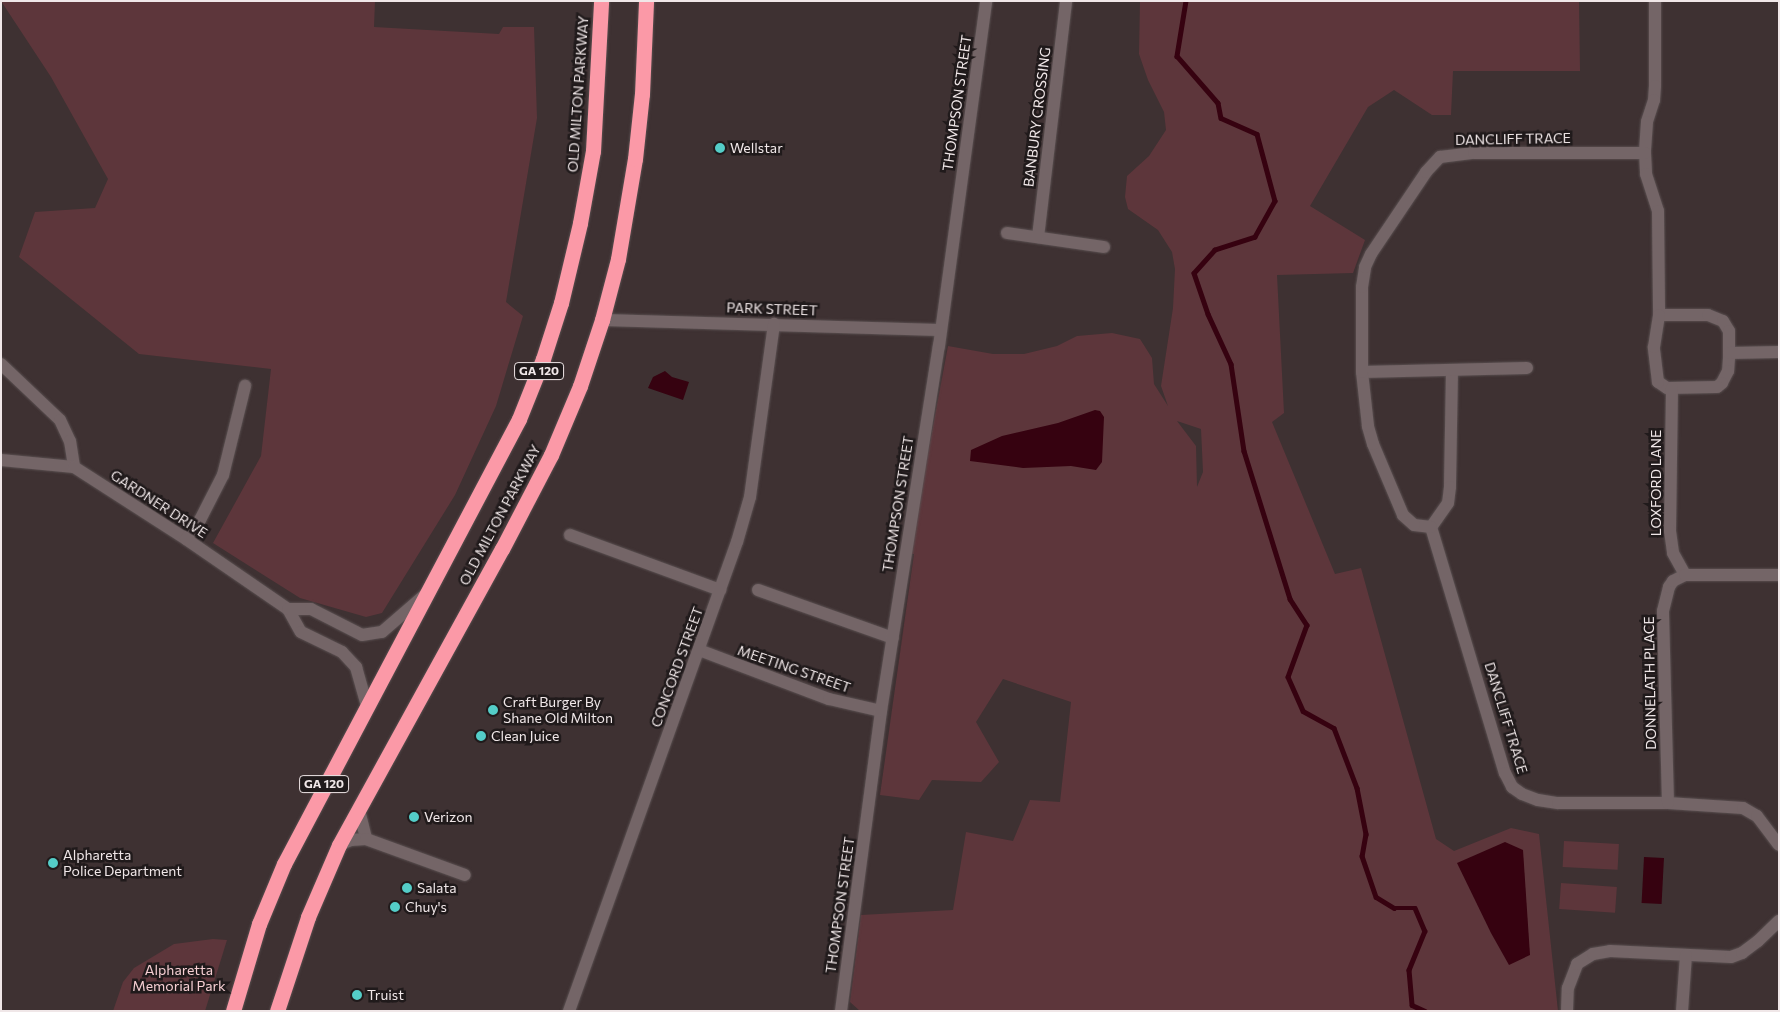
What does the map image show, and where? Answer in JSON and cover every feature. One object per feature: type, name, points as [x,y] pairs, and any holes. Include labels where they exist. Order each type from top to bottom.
[{"type":"highway","name":"OLD MILTON PARKWAY","points":[[232,1008],[271,892],[305,822],[519,419],[543,359],[560,303],[580,223],[593,151],[601,1]]},
{"type":"highway","name":"OLD MILTON PARKWAY","points":[[277,1011],[305,924],[339,845],[502,549],[551,455],[580,386],[602,320],[618,259],[636,159],[642,94],[646,1]]},
{"type":"street","name":"THOMPSON STREET","points":[[841,1011],[881,711],[941,330],[986,1]]},
{"type":"street","name":"BANBURY CROSSING","points":[[1038,237],[1066,1]]},
{"type":"street","points":[[1655,1],[1656,86],[1647,122],[1645,153],[1646,174],[1658,211],[1659,315],[1655,331],[1656,377],[1661,385],[1672,388],[1717,387],[1722,383],[1728,371],[1729,353],[1729,331],[1723,321],[1715,316],[1659,315]]},
{"type":"street","name":"DANCLIFF TRACE","points":[[1645,153],[1474,153],[1440,158],[1426,172],[1371,254],[1365,267],[1362,287],[1362,372],[1364,402],[1372,444],[1403,515],[1414,525],[1431,527],[1505,773],[1512,787],[1522,794],[1538,800],[1558,803],[1668,803],[1743,808],[1757,816],[1778,841]]},
{"type":"street","points":[[1007,233],[1104,247]]},
{"type":"street","name":"PARK STREET","points":[[602,320],[941,330]]},
{"type":"street","name":"CONCORD STREET","points":[[570,1011],[737,542],[750,497],[774,324]]},
{"type":"street","points":[[1729,353],[1779,352]]},
{"type":"street","points":[[1,364],[60,420],[70,441],[74,467]]},
{"type":"street","points":[[1362,372],[1527,368]]},
{"type":"street","points":[[1431,527],[1448,503],[1450,487],[1452,370]]},
{"type":"street","points":[[186,539],[200,520],[223,475],[246,386]]},
{"type":"street","name":"LOXFORD LANE","points":[[1672,388],[1670,531],[1673,553],[1685,575]]},
{"type":"street","name":"GARDNER DRIVE","points":[[1,460],[74,467],[186,539],[288,608],[301,632],[342,652],[356,667],[367,706]]},
{"type":"street","points":[[570,535],[720,590]]},
{"type":"street","points":[[1685,575],[1779,575]]},
{"type":"street","name":"DONNELATH PLACE","points":[[1668,803],[1663,611],[1669,587],[1673,581],[1685,575]]},
{"type":"street","name":"GARDNER DRIVE","points":[[288,608],[311,609],[362,636],[382,632],[404,610],[429,590]]},
{"type":"street","points":[[758,590],[893,638]]},
{"type":"street","name":"MEETING STREET","points":[[699,650],[830,699],[881,711]]},
{"type":"street","points":[[358,810],[366,839]]},
{"type":"street","points":[[339,845],[351,840],[366,839],[465,875]]},
{"type":"street","points":[[1567,1011],[1568,988],[1577,964],[1593,954],[1610,951],[1731,957],[1742,953],[1779,921]]},
{"type":"street","points":[[1682,1011],[1686,955]]},
{"type":"green space","points":[[1,1],[375,1],[374,27],[499,34],[503,27],[534,27],[537,118],[506,302],[523,316],[496,406],[455,495],[382,613],[366,617],[300,598],[213,543],[261,456],[271,369],[139,354],[19,257],[35,212],[95,208],[108,179],[51,77]]},
{"type":"green space","points":[[1140,1],[1579,1],[1580,71],[1453,71],[1451,115],[1432,115],[1394,90],[1368,107],[1310,206],[1365,240],[1353,273],[1277,275],[1284,413],[1272,422],[1335,574],[1361,568],[1436,839],[1454,851],[1511,828],[1539,834],[1558,1011],[860,1011],[850,1002],[861,915],[953,910],[966,832],[1013,841],[1030,800],[1060,802],[1071,702],[1003,679],[976,722],[999,762],[981,782],[932,780],[919,800],[880,795],[914,554],[909,554],[948,346],[993,354],[1024,354],[1057,346],[1077,336],[1112,333],[1140,339],[1152,358],[1154,384],[1168,406],[1161,386],[1173,308],[1175,269],[1172,252],[1158,230],[1128,209],[1125,197],[1127,176],[1149,156],[1166,130],[1164,112],[1148,80],[1139,54]],"holes":[[[1177,421],[1201,429],[1203,472],[1197,487],[1196,446]]]},
{"type":"green space","points":[[1564,841],[1619,844],[1618,870],[1563,867]]},
{"type":"green space","points":[[1561,883],[1617,887],[1615,913],[1559,909]]},
{"type":"green space","name":"Alpharetta Memorial Park","points":[[213,939],[227,940],[205,1011],[113,1011],[123,982],[134,968],[174,944]]},
{"type":"shaded area","points":[[665,371],[672,377],[689,382],[683,400],[648,388],[653,377]]},
{"type":"shaded area","points":[[1095,410],[1100,411],[1104,417],[1102,462],[1096,470],[1071,466],[1023,468],[970,461],[971,450],[1002,436],[1058,423]]},
{"type":"shaded area","points":[[1505,842],[1523,850],[1530,955],[1509,965],[1491,933],[1457,863]]},
{"type":"shaded area","points":[[1644,857],[1664,858],[1662,904],[1642,903]]},
{"type":"waterway","points":[[1186,1],[1177,56],[1218,103],[1221,118],[1257,134],[1275,201],[1255,237],[1215,250],[1194,273],[1208,314],[1231,364],[1244,451],[1290,599],[1307,625],[1288,677],[1303,711],[1334,728],[1357,788],[1366,834],[1362,856],[1376,897],[1394,908],[1415,908],[1425,931],[1409,970],[1412,1005],[1425,1011]]},
{"type":"place","name":"Wellstar","points":[[720,148]]},
{"type":"place","name":"Craft Burger By Shane Old Milton","points":[[493,710]]},
{"type":"place","name":"Clean Juice","points":[[481,736]]},
{"type":"place","name":"Verizon","points":[[414,817]]},
{"type":"place","name":"Alpharetta Police Department","points":[[53,863]]},
{"type":"place","name":"Salata","points":[[407,888]]},
{"type":"place","name":"Chuy's","points":[[395,907]]},
{"type":"place","name":"Truist","points":[[357,995]]}]
